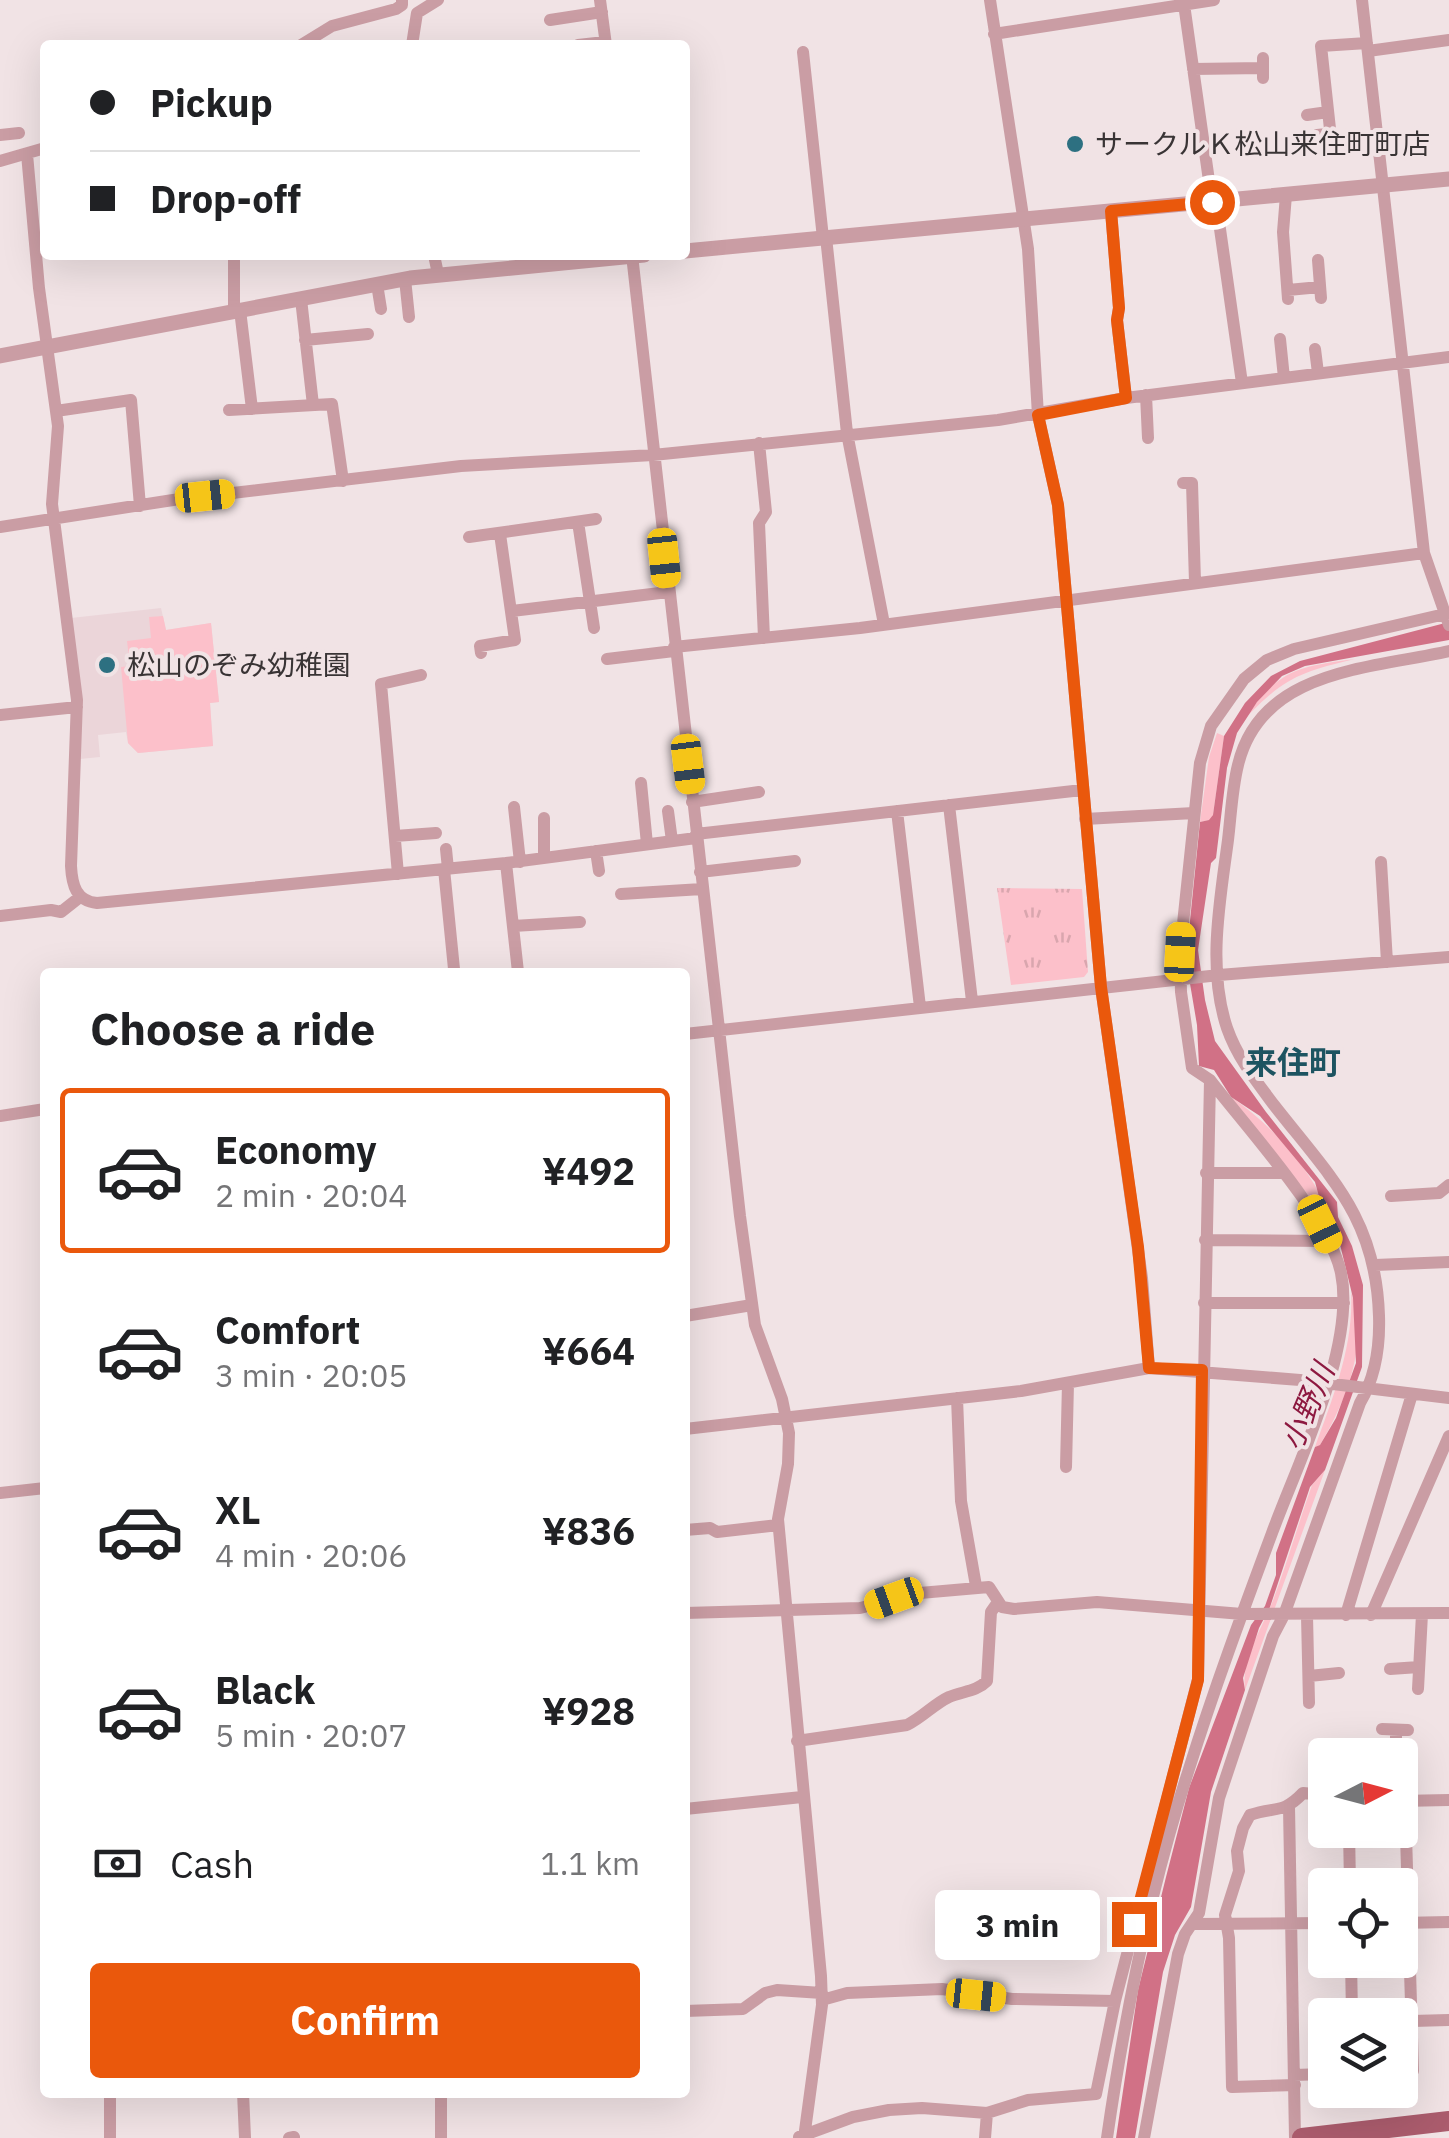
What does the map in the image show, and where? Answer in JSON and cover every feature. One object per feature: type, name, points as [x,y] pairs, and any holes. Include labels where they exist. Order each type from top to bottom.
[{"type":"main road","points":[[1299,2138],[1400,2132],[1449,2121]]},
{"type":"street","points":[[309,40],[332,26],[396,8],[402,0]]},
{"type":"street","points":[[413,40],[417,13],[438,0]]},
{"type":"street","points":[[990,0],[1024,219],[1038,415],[1058,505],[1101,987],[1135,1222],[1149,1368]]},
{"type":"street","points":[[994,34],[1214,0]]},
{"type":"street","points":[[1107,2138],[1130,1997],[1187,1773],[1329,1384],[1342,1336],[1340,1272],[1320,1224],[1210,1080],[1192,1068],[1182,979],[1182,914],[1200,763],[1212,726],[1244,679],[1267,660],[1322,641],[1448,617],[1424,553],[1362,0]]},
{"type":"street","points":[[1184,4],[1242,383]]},
{"type":"street","points":[[550,20],[601,6],[605,40]]},
{"type":"street","points":[[1317,135],[1327,134],[1330,129],[1321,46],[1368,47],[1449,40]]},
{"type":"street","points":[[803,52],[847,434],[884,624]]},
{"type":"street","points":[[1193,69],[1263,68]]},
{"type":"street","points":[[1307,115],[1328,112]]},
{"type":"street","points":[[0,134],[19,133]]},
{"type":"street","points":[[0,162],[40,150]]},
{"type":"street","points":[[27,154],[39,288],[56,411],[54,520],[77,706],[71,866],[80,897],[98,903],[513,862],[1082,790]]},
{"type":"street","points":[[690,250],[1449,179]]},
{"type":"street","points":[[1286,195],[1283,232],[1288,295],[1320,292],[1318,260]]},
{"type":"street","points":[[1111,211],[1126,398]]},
{"type":"street","points":[[234,260],[237,311],[252,409]]},
{"type":"street","points":[[435,260],[438,274]]},
{"type":"street","points":[[0,356],[406,279],[589,260]]},
{"type":"street","points":[[632,260],[752,1305],[786,1418],[789,1449],[778,1525],[822,1996],[802,2137],[853,2117],[903,2108],[986,2113],[1028,2100],[1096,2094],[1115,2001],[1196,1690],[1210,1080]]},
{"type":"street","points":[[406,279],[409,317]]},
{"type":"street","points":[[377,284],[381,309]]},
{"type":"street","points":[[300,298],[312,405]]},
{"type":"street","points":[[305,340],[368,334]]},
{"type":"street","points":[[1280,339],[1284,378]]},
{"type":"street","points":[[1315,349],[1318,373]]},
{"type":"street","points":[[0,526],[461,466],[653,456],[1038,415],[1146,395],[1449,357]]},
{"type":"street","points":[[1146,395],[1148,438]]},
{"type":"street","points":[[56,411],[131,400],[140,506]]},
{"type":"street","points":[[229,410],[332,404],[343,481]]},
{"type":"street","points":[[759,444],[766,512],[759,524],[764,638]]},
{"type":"street","points":[[1182,483],[1192,483],[1196,582]]},
{"type":"street","points":[[469,537],[596,519]]},
{"type":"street","points":[[578,522],[594,628]]},
{"type":"street","points":[[480,653],[480,646],[515,640],[500,534]]},
{"type":"street","points":[[607,659],[1424,553]]},
{"type":"street","points":[[512,611],[668,592]]},
{"type":"street","points":[[1144,2138],[1178,1954],[1185,1934],[1194,1924],[1218,1798],[1273,1636],[1366,1388],[1380,1330],[1375,1265],[1368,1241],[1346,1199],[1248,1072],[1227,1028],[1216,975],[1217,931],[1238,763],[1259,721],[1272,705],[1304,684],[1449,651]]},
{"type":"street","points":[[398,874],[382,684],[422,676]]},
{"type":"street","points":[[0,715],[77,706]]},
{"type":"street","points":[[641,783],[646,844]]},
{"type":"street","points":[[692,802],[759,792]]},
{"type":"street","points":[[948,805],[972,1001]]},
{"type":"street","points":[[514,807],[513,926],[518,968]]},
{"type":"street","points":[[668,810],[672,841]]},
{"type":"street","points":[[897,811],[920,1007]]},
{"type":"street","points":[[1085,819],[1194,813]]},
{"type":"street","points":[[544,818],[544,858]]},
{"type":"street","points":[[394,836],[436,833]]},
{"type":"street","points":[[446,849],[454,968]]},
{"type":"street","points":[[596,851],[599,871]]},
{"type":"street","points":[[700,872],[795,861]]},
{"type":"street","points":[[1381,862],[1387,962]]},
{"type":"street","points":[[621,894],[702,889]]},
{"type":"street","points":[[0,916],[61,912],[80,897]]},
{"type":"street","points":[[513,926],[580,922]]},
{"type":"street","points":[[690,1033],[1216,975],[1449,957]]},
{"type":"street","points":[[0,1116],[40,1111]]},
{"type":"street","points":[[1206,1173],[1282,1173]]},
{"type":"street","points":[[1390,1196],[1438,1192],[1449,1185]]},
{"type":"street","points":[[1205,1240],[1329,1242]]},
{"type":"street","points":[[1375,1265],[1449,1262]]},
{"type":"street","points":[[1204,1303],[1344,1304]]},
{"type":"street","points":[[690,1315],[752,1305]]},
{"type":"street","points":[[690,1429],[957,1398],[1149,1368],[1202,1370],[1449,1398]]},
{"type":"street","points":[[1066,1467],[1068,1383]]},
{"type":"street","points":[[1346,1615],[1412,1394]]},
{"type":"street","points":[[957,1398],[961,1501],[976,1586]]},
{"type":"street","points":[[1371,1615],[1449,1436]]},
{"type":"street","points":[[0,1493],[40,1489]]},
{"type":"street","points":[[690,1530],[710,1528],[718,1532],[778,1525]]},
{"type":"street","points":[[690,1613],[860,1608],[920,1593],[976,1586],[990,1588],[1002,1607],[1014,1609],[1126,1603],[1199,1613],[1449,1613]]},
{"type":"street","points":[[797,1741],[907,1725],[943,1700],[979,1689],[987,1681],[991,1612],[998,1602]]},
{"type":"street","points":[[1418,1689],[1422,1614]]},
{"type":"street","points":[[1307,1616],[1310,1703]]},
{"type":"street","points":[[1390,1670],[1419,1666]]},
{"type":"street","points":[[1308,1676],[1339,1673]]},
{"type":"street","points":[[1395,1729],[1395,1738]]},
{"type":"street","points":[[1308,1793],[1303,1793],[1289,1807],[1257,1812],[1246,1820],[1237,1851],[1239,1872],[1225,1914],[1229,1938],[1232,2087],[1308,2077]]},
{"type":"street","points":[[690,1808],[802,1797]]},
{"type":"street","points":[[1418,1801],[1449,1800]]},
{"type":"street","points":[[1289,1807],[1294,2080],[1299,2138]]},
{"type":"street","points":[[1418,1922],[1449,1922]]},
{"type":"street","points":[[1194,1924],[1308,1923]]},
{"type":"street","points":[[690,2010],[743,2010],[777,1990],[822,1996],[942,1990],[1012,1998],[1115,2001]]},
{"type":"street","points":[[1418,2021],[1449,2020]]},
{"type":"street","points":[[110,2098],[110,2138]]},
{"type":"street","points":[[243,2098],[245,2138]]},
{"type":"street","points":[[441,2098],[442,2138]]},
{"type":"street","points":[[985,2138],[986,2113]]},
{"type":"shaded area","points":[[161,608],[166,630],[211,623],[219,702],[210,703],[213,746],[138,753],[128,743],[126,732],[98,735],[100,757],[80,759],[71,618]]},
{"type":"shaded area","points":[[1449,622],[1449,640],[1305,666],[1282,676],[1257,702],[1237,733],[1227,768],[1216,858],[1211,863],[1198,950],[1205,1000],[1215,1041],[1337,1202],[1338,1217],[1352,1246],[1363,1285],[1362,1367],[1325,1470],[1310,1487],[1243,1678],[1245,1690],[1211,1792],[1191,1907],[1175,1935],[1163,1972],[1135,2138],[1116,2138],[1138,1990],[1189,1788],[1251,1625],[1265,1606],[1276,1575],[1276,1553],[1315,1447],[1336,1418],[1356,1363],[1353,1298],[1336,1228],[1315,1182],[1260,1116],[1231,1097],[1214,1070],[1199,1066],[1197,1025],[1186,960],[1200,822],[1213,815],[1224,736],[1245,703],[1271,676],[1300,661]]},
{"type":"green space","points":[[163,616],[166,630],[211,623],[219,702],[210,703],[213,746],[138,753],[128,743],[121,667],[130,666],[127,641],[151,638],[149,617]]},
{"type":"green space","points":[[1355,659],[1293,679],[1243,721],[1267,690],[1290,674]]},
{"type":"green space","points":[[1217,733],[1224,736],[1213,815],[1200,822],[1209,757]]},
{"type":"green space","points":[[997,888],[1082,889],[1088,972],[1084,977],[1011,985]]},
{"type":"green space","points":[[1231,1097],[1268,1127],[1300,1163],[1325,1205],[1340,1249],[1320,1210]]},
{"type":"green space","points":[[1351,1292],[1358,1332],[1352,1371],[1330,1427],[1315,1447],[1346,1352]]},
{"type":"green space","points":[[1325,1470],[1245,1690],[1253,1645],[1272,1603],[1312,1485]]},
{"type":"place","name":"サークルＫ松山来住町町店","points":[[1075,144]]},
{"type":"place","name":"松山のぞみ幼稚園","points":[[107,665]]},
{"type":"district","name":"来住町","points":[[1293,1063]]},
{"type":"route","points":[[1134,1924],[1198,1680],[1202,1370],[1149,1368],[1142,1278],[1101,987],[1058,505],[1038,415],[1126,398],[1111,211],[1212,202]]},
{"type":"water label","name":"小野川","points":[[1308,1407]]}]
